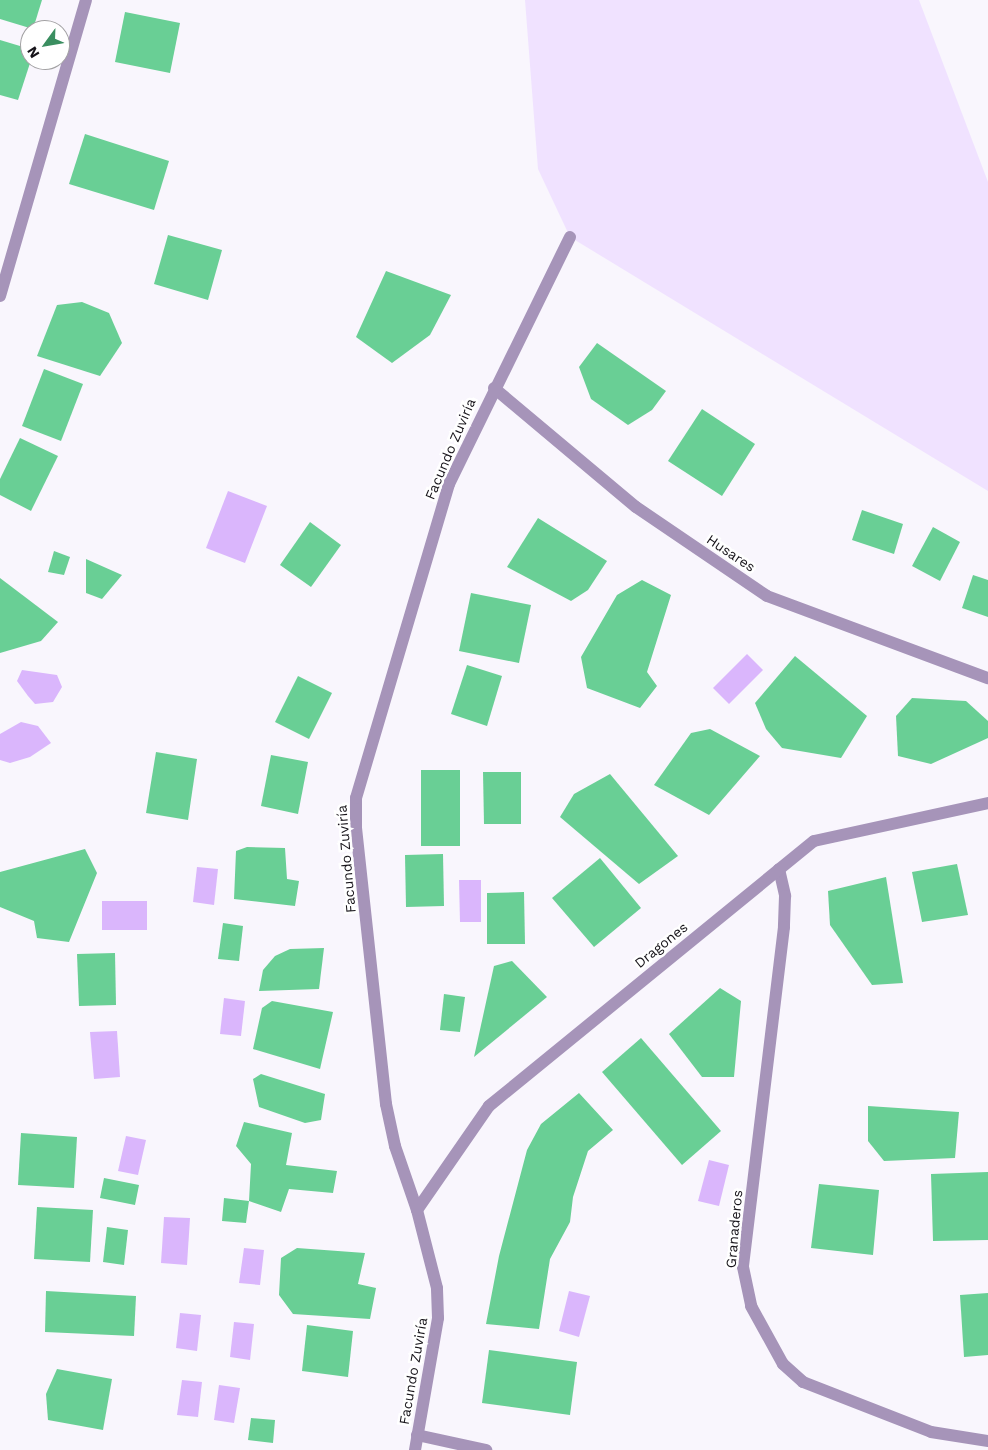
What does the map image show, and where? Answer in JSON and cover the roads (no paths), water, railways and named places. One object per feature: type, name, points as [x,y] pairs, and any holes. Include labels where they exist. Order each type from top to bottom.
[{"type":"street","points":[[0,296],[86,0]]},
{"type":"street","name":"Facundo Zuviría","points":[[415,1450],[438,1318],[437,1288],[417,1210],[395,1146],[386,1104],[356,827],[356,798],[449,484],[494,388],[570,237]]},
{"type":"street","name":"Husares","points":[[494,388],[636,507],[767,596],[988,678]]},
{"type":"street","name":"Dragones","points":[[417,1210],[489,1106],[814,841],[827,836],[988,804]]},
{"type":"street","name":"Granaderos","points":[[779,869],[785,896],[784,927],[743,1267],[751,1306],[783,1364],[803,1382],[931,1432],[988,1441]]},
{"type":"street","points":[[417,1435],[486,1450]]}]
